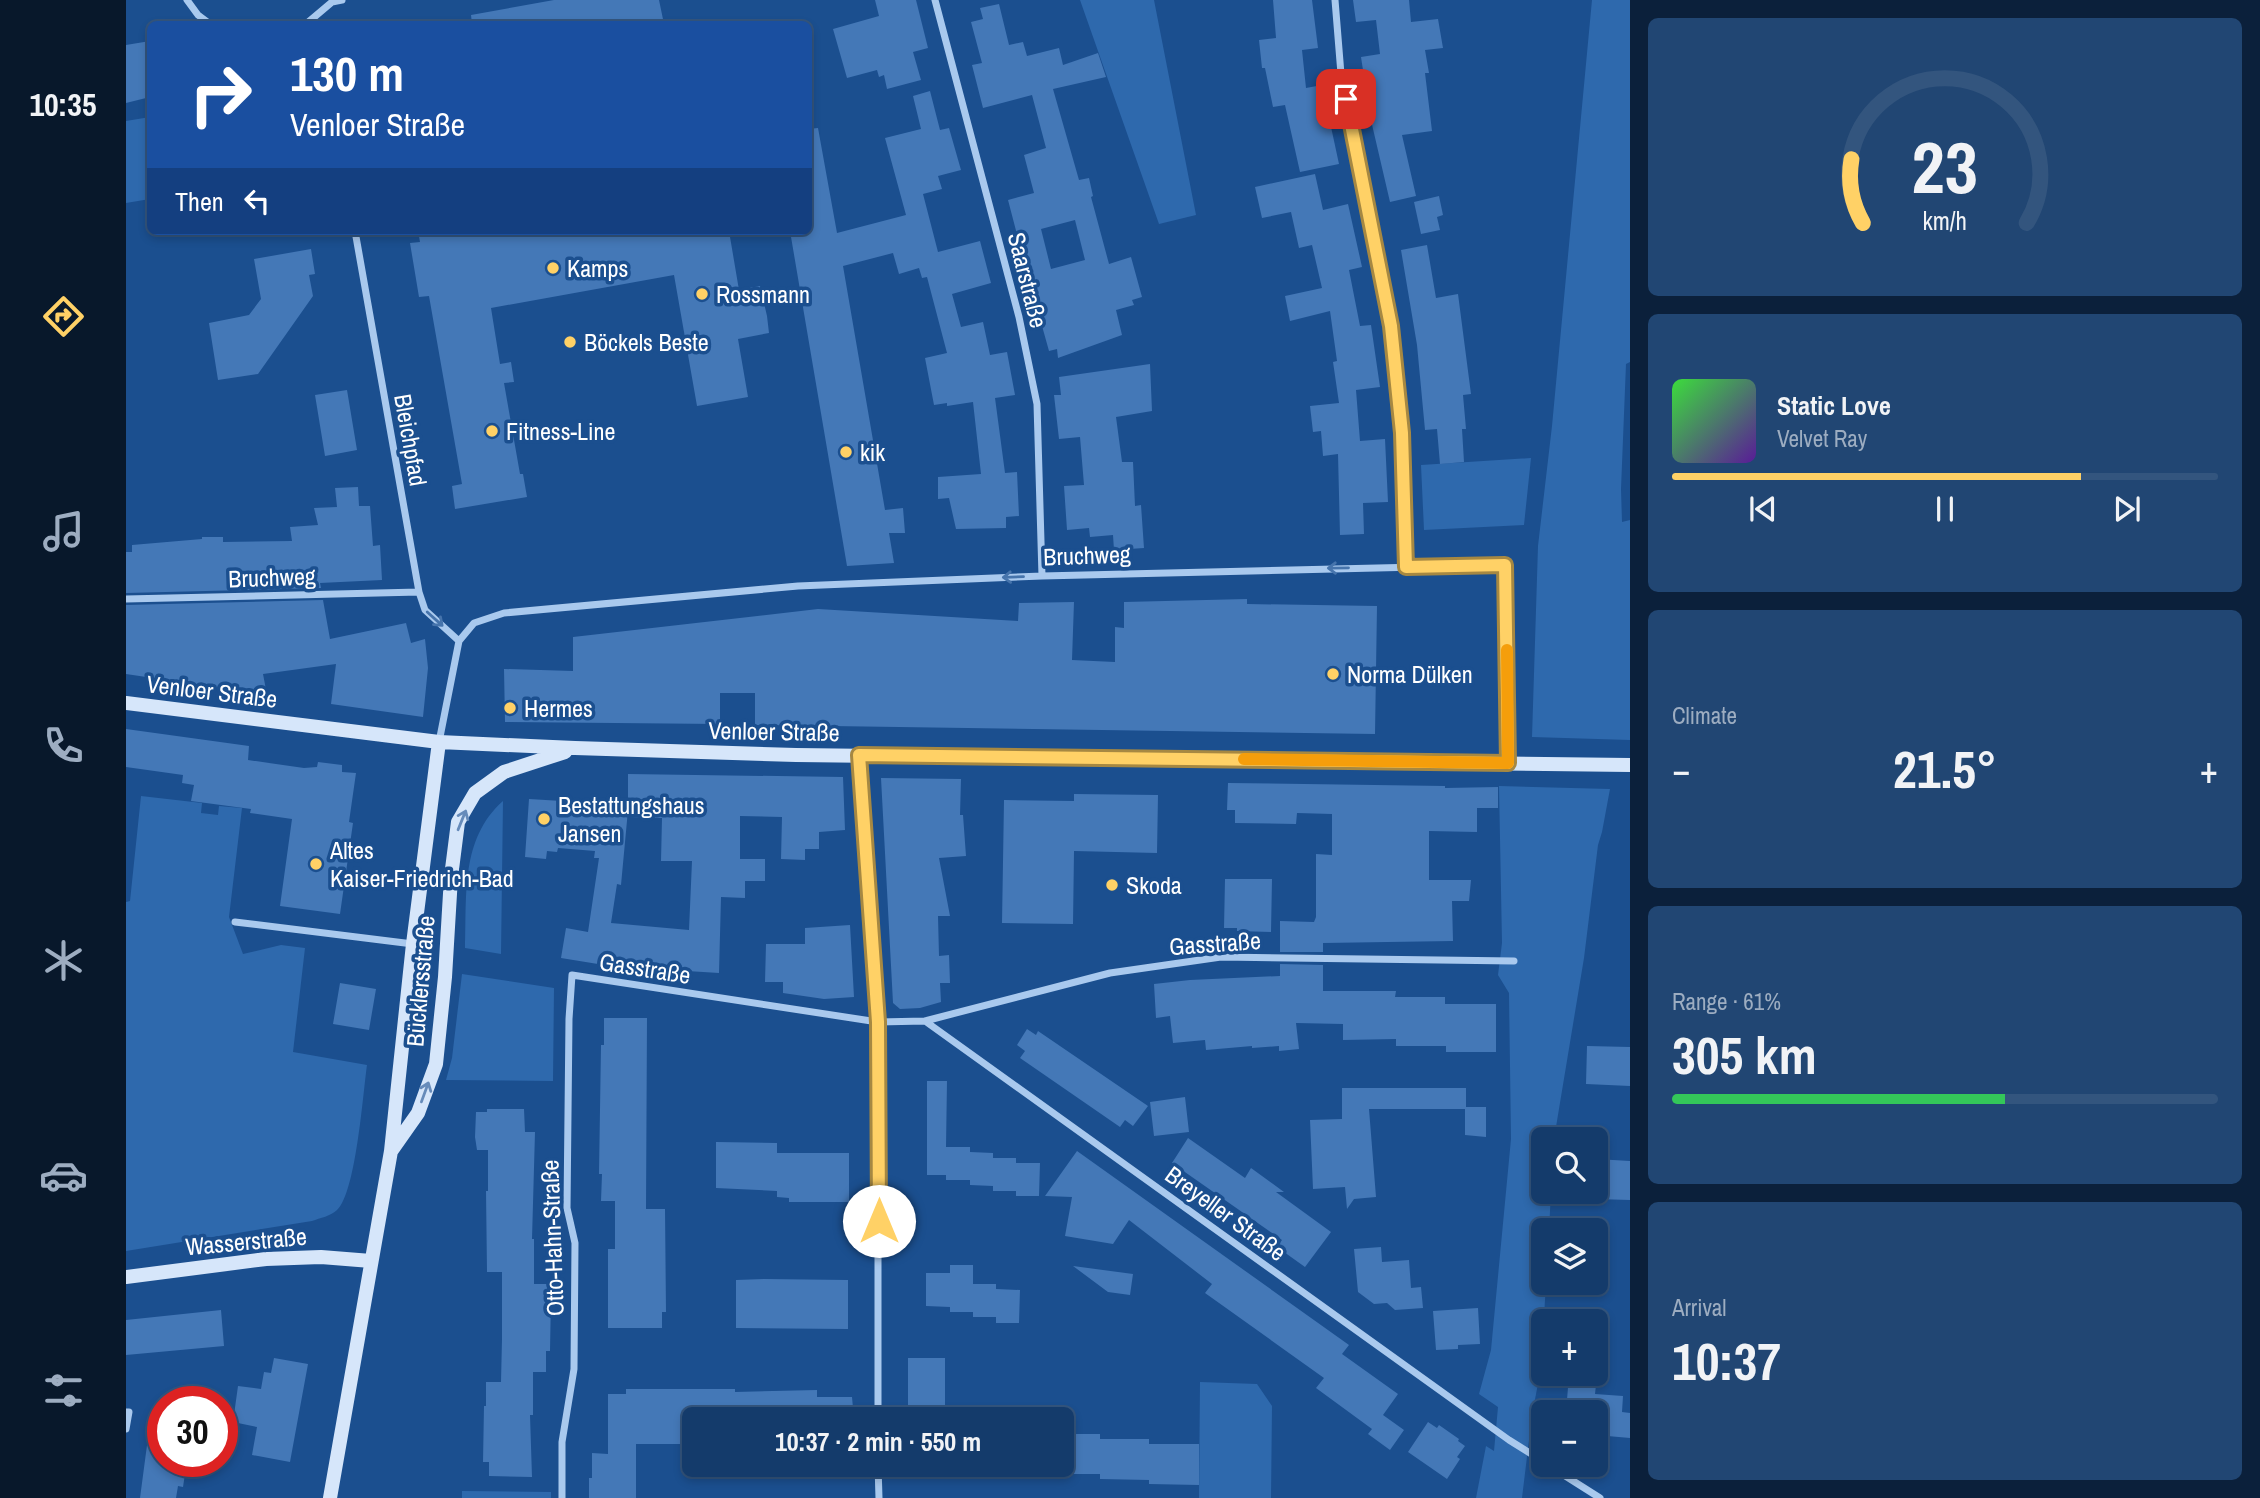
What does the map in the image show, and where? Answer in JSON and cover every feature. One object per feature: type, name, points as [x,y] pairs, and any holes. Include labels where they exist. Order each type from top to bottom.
[{"type":"main road","name":"Venloer Straße","points":[[126,703],[439,743],[859,755],[1630,765]]},
{"type":"main road","name":"Bücklersstraße","points":[[330,1498],[391,1151],[439,743]]},
{"type":"main road","name":"Bücklersstraße","points":[[391,1151],[418,1113],[436,1064],[458,822],[475,793],[504,772],[575,748]]},
{"type":"main road","name":"Wasserstraße","points":[[126,1277],[266,1259],[321,1257],[371,1261]]},
{"type":"street","points":[[187,0],[206,21]]},
{"type":"street","points":[[310,21],[332,2],[342,0]]},
{"type":"street","name":"Saarstraße","points":[[935,0],[1019,317],[1037,404],[1042,576]]},
{"type":"street","points":[[1335,0],[1341,74],[1391,326],[1402,433],[1406,567]]},
{"type":"street","name":"Bleichpfad","points":[[356,235],[419,592],[425,610],[459,641]]},
{"type":"street","name":"Bruchweg","points":[[459,641],[474,623],[504,613],[817,586],[1042,576],[1505,565],[1508,763]]},
{"type":"street","name":"Bruchweg","points":[[126,599],[419,592]]},
{"type":"street","points":[[439,743],[459,641]]},
{"type":"street","points":[[859,755],[878,1022],[878,1407]]},
{"type":"street","points":[[235,922],[414,944]]},
{"type":"street","name":"Gasstraße","points":[[925,1021],[1110,973],[1221,957],[1514,961]]},
{"type":"street","name":"Gasstraße","points":[[572,975],[878,1022]]},
{"type":"street","name":"Otto-Hahn-Straße","points":[[562,1498],[562,1442],[574,1369],[575,1243],[567,1208],[572,975]]},
{"type":"street","points":[[878,1022],[925,1021]]},
{"type":"street","name":"Breyeller Straße","points":[[925,1021],[1531,1454]]},
{"type":"street","points":[[126,1412],[129,1412],[126,1429]]},
{"type":"street","points":[[878,1477],[879,1498]]},
{"type":"street","points":[[1567,1477],[1600,1498]]},
{"type":"shaded area","points":[[1080,0],[1154,0],[1196,215],[1159,224]]},
{"type":"shaded area","points":[[1592,0],[1630,0],[1630,362],[1626,364],[1621,489],[1622,522],[1630,520],[1630,740],[1532,737],[1538,546],[1552,426]]},
{"type":"shaded area","points":[[147,118],[147,200],[126,203],[126,121]]},
{"type":"shaded area","points":[[1531,458],[1524,525],[1424,530],[1421,465]]},
{"type":"shaded area","points":[[1499,786],[1610,789],[1598,845],[1584,958],[1556,1127],[1531,1127],[1531,1204],[1550,1204],[1550,1218],[1531,1218],[1531,1295],[1545,1295],[1544,1309],[1531,1309],[1531,1386],[1538,1386],[1535,1400],[1531,1400],[1531,1423],[1522,1498],[1476,1498],[1486,1446],[1494,1451],[1498,1407],[1479,1394],[1491,1350],[1511,1139],[1509,993],[1498,975],[1502,943]]},
{"type":"shaded area","points":[[141,796],[202,803],[201,813],[218,815],[219,806],[242,808],[229,917],[243,954],[281,945],[305,948],[293,1052],[367,1065],[358,1142],[349,1184],[344,1200],[337,1210],[329,1215],[312,1221],[126,1251],[126,902],[130,901]]},
{"type":"shaded area","points":[[503,801],[501,954],[465,948],[467,889],[473,850],[489,816]]},
{"type":"shaded area","points":[[462,974],[554,988],[553,1081],[446,1080],[452,1058]]},
{"type":"shaded area","points":[[1200,1382],[1257,1384],[1272,1406],[1271,1498],[1199,1498]]},
{"type":"shaded area","points":[[462,1491],[551,1492],[551,1498],[462,1498]]},
{"type":"building","points":[[554,0],[659,0],[663,21],[472,21],[471,15]]},
{"type":"building","points":[[875,0],[916,0],[928,48],[913,52],[921,80],[887,89],[884,75],[879,77],[877,70],[847,78],[833,29],[879,16]]},
{"type":"building","points":[[1273,0],[1312,0],[1318,48],[1302,50],[1306,88],[1322,85],[1339,164],[1300,172],[1285,105],[1273,107],[1265,68],[1262,68],[1259,40],[1276,38]]},
{"type":"building","points":[[1353,0],[1409,0],[1411,22],[1438,19],[1443,48],[1425,50],[1432,131],[1402,135],[1416,196],[1390,202],[1370,116],[1361,57],[1380,54],[1376,20],[1356,22]]},
{"type":"building","points":[[999,4],[1009,45],[1023,42],[1027,56],[1059,48],[1063,65],[1098,53],[1106,77],[1053,89],[1079,180],[1089,178],[1091,197],[1109,264],[1131,257],[1142,297],[1132,300],[1134,305],[1116,310],[1122,335],[1058,358],[1057,349],[1049,351],[1037,308],[1041,307],[1023,241],[1019,242],[1008,200],[1034,193],[1024,155],[1046,148],[1032,95],[983,108],[972,65],[982,63],[971,22],[983,19],[980,8]],"holes":[[[1075,220],[1085,260],[1051,269],[1041,229]]]},
{"type":"building","points":[[147,42],[147,98],[126,103],[126,45]]},
{"type":"building","points":[[930,91],[940,130],[949,128],[961,170],[938,176],[942,189],[923,194],[938,252],[980,241],[991,283],[952,294],[961,327],[983,322],[990,355],[1007,352],[1015,395],[995,398],[1005,473],[1017,472],[1019,516],[1006,517],[1006,528],[956,529],[949,498],[938,499],[938,477],[981,474],[973,402],[934,405],[925,358],[947,353],[927,277],[922,278],[919,268],[899,274],[893,253],[843,266],[885,510],[903,508],[905,533],[889,533],[894,563],[847,566],[791,235],[812,235],[812,129],[818,128],[837,233],[906,215],[885,138],[921,129],[913,96]]},
{"type":"building","points":[[1315,174],[1323,210],[1348,204],[1362,267],[1349,270],[1360,326],[1371,325],[1380,387],[1356,390],[1360,441],[1385,439],[1388,502],[1363,503],[1364,534],[1340,535],[1338,454],[1323,456],[1321,431],[1313,432],[1310,406],[1339,403],[1330,311],[1290,321],[1285,296],[1322,288],[1312,245],[1299,248],[1291,212],[1262,218],[1255,187]]},
{"type":"building","points":[[1439,196],[1443,215],[1437,217],[1440,230],[1421,234],[1414,202]]},
{"type":"building","points":[[419,235],[730,235],[739,290],[760,286],[769,333],[738,339],[748,397],[697,406],[674,275],[491,308],[500,364],[511,362],[514,382],[504,383],[520,474],[523,474],[527,497],[455,509],[452,486],[462,484],[429,296],[419,297],[410,243],[420,242]]},
{"type":"building","points":[[1427,245],[1436,298],[1458,294],[1471,394],[1463,395],[1466,429],[1462,429],[1464,462],[1440,464],[1437,429],[1425,430],[1417,345],[1401,250]]},
{"type":"building","points":[[311,249],[315,274],[309,275],[313,296],[258,374],[218,380],[209,323],[249,315],[261,299],[254,259]]},
{"type":"building","points":[[1150,364],[1152,411],[1116,417],[1122,462],[1133,462],[1135,506],[1141,505],[1144,548],[1114,550],[1113,535],[1090,537],[1089,528],[1067,530],[1064,486],[1084,485],[1080,437],[1059,439],[1054,395],[1061,395],[1059,377]]},
{"type":"building","points":[[347,390],[357,450],[325,456],[315,395]]},
{"type":"building","points":[[358,487],[359,506],[370,506],[373,546],[380,545],[382,580],[320,583],[321,588],[126,593],[126,552],[132,552],[132,545],[202,537],[223,537],[223,542],[292,541],[290,527],[318,525],[314,508],[337,507],[335,488]]},
{"type":"building","points":[[1247,599],[1247,604],[1377,606],[1375,734],[755,725],[755,693],[720,693],[720,724],[505,722],[504,669],[573,671],[573,637],[818,609],[1018,621],[1019,603],[1074,602],[1072,660],[1115,662],[1115,627],[1124,628],[1124,602]]},
{"type":"building","points":[[323,600],[330,639],[406,623],[411,643],[425,639],[428,668],[423,717],[331,704],[336,664],[263,674],[267,695],[126,674],[126,605]]},
{"type":"building","points":[[126,729],[249,746],[248,760],[304,768],[317,767],[318,762],[342,765],[342,772],[356,773],[349,822],[353,823],[340,914],[280,906],[292,819],[250,813],[251,809],[191,801],[194,785],[182,783],[183,775],[126,767]]},
{"type":"building","points":[[628,774],[843,777],[845,830],[819,832],[819,849],[805,849],[805,860],[781,859],[782,817],[740,816],[740,859],[765,859],[765,881],[745,881],[745,898],[721,897],[719,973],[665,968],[665,965],[643,962],[605,960],[604,965],[561,958],[566,928],[588,932],[599,858],[594,858],[595,851],[558,848],[557,852],[547,851],[546,859],[525,857],[529,799],[628,805]],"holes":[[[628,810],[628,817],[662,818],[661,861],[692,861],[689,930],[611,923],[617,884],[621,885]]]},
{"type":"building","points":[[881,778],[961,779],[960,815],[963,815],[966,856],[939,858],[950,916],[938,916],[939,956],[949,955],[950,983],[940,983],[941,1002],[920,1008],[900,1009],[893,1003]]},
{"type":"building","points":[[1228,783],[1498,787],[1498,808],[1477,808],[1477,832],[1429,831],[1429,880],[1471,880],[1469,901],[1452,901],[1453,941],[1323,943],[1323,952],[1280,952],[1280,921],[1314,922],[1316,917],[1316,854],[1332,855],[1332,814],[1297,813],[1296,824],[1235,823],[1235,810],[1227,810]]},
{"type":"building","points":[[1074,794],[1158,795],[1157,853],[1074,851],[1073,924],[1002,923],[1004,800],[1074,801]]},
{"type":"building","points":[[1225,879],[1272,879],[1271,932],[1224,928]]},
{"type":"building","points":[[850,925],[854,997],[824,999],[783,993],[783,982],[765,982],[766,944],[805,944],[805,928]]},
{"type":"building","points":[[1280,964],[1323,965],[1323,991],[1396,991],[1395,997],[1445,997],[1445,1004],[1496,1004],[1496,1052],[1446,1052],[1446,1046],[1396,1046],[1396,1039],[1343,1040],[1343,1024],[1296,1023],[1299,1049],[1279,1051],[1279,1046],[1252,1046],[1206,1050],[1205,1040],[1173,1043],[1170,1016],[1156,1018],[1154,984],[1280,976]]},
{"type":"building","points":[[340,983],[376,989],[369,1030],[333,1024]]},
{"type":"building","points":[[604,1018],[647,1018],[646,1209],[665,1209],[666,1312],[662,1312],[662,1328],[608,1328],[608,1249],[615,1249],[615,1201],[601,1201],[602,1174],[599,1174],[601,1045],[604,1045]]},
{"type":"building","points":[[1027,1029],[1036,1035],[1038,1031],[1148,1106],[1133,1126],[1125,1120],[1120,1127],[1020,1058],[1025,1051],[1017,1045]]},
{"type":"building","points":[[1587,1046],[1630,1047],[1630,1086],[1586,1084]]},
{"type":"building","points":[[927,1081],[947,1081],[946,1147],[970,1147],[970,1152],[993,1153],[993,1158],[1016,1158],[1016,1163],[1040,1163],[1039,1196],[1016,1196],[1016,1191],[993,1191],[993,1186],[970,1185],[970,1180],[946,1180],[946,1175],[927,1175]]},
{"type":"building","points":[[1342,1088],[1466,1088],[1466,1107],[1486,1107],[1486,1137],[1465,1135],[1465,1109],[1369,1109],[1376,1197],[1354,1199],[1347,1209],[1345,1187],[1313,1189],[1310,1120],[1342,1119]]},
{"type":"building","points":[[1185,1097],[1189,1132],[1154,1136],[1150,1102]]},
{"type":"building","points":[[487,1109],[524,1109],[525,1132],[535,1132],[532,1239],[534,1284],[551,1284],[551,1295],[550,1351],[546,1351],[546,1372],[533,1372],[533,1415],[530,1415],[532,1477],[489,1476],[489,1462],[483,1462],[486,1382],[501,1382],[502,1339],[502,1272],[487,1272],[488,1150],[477,1150],[475,1137],[476,1112],[487,1112]]},
{"type":"building","points":[[1188,1138],[1245,1178],[1251,1168],[1284,1192],[1276,1192],[1331,1232],[1305,1267],[1277,1247],[1282,1240],[1172,1163]]},
{"type":"building","points":[[716,1142],[777,1143],[777,1153],[849,1153],[849,1202],[789,1202],[789,1198],[777,1197],[777,1191],[716,1188]]},
{"type":"building","points":[[1077,1151],[1349,1345],[1342,1354],[1398,1394],[1383,1415],[1404,1430],[1390,1450],[1368,1434],[1372,1429],[1316,1388],[1324,1378],[1205,1293],[1212,1284],[1129,1220],[1113,1244],[1065,1236],[1072,1197],[1045,1196]]},
{"type":"building","points":[[1608,1160],[1630,1161],[1630,1200],[1608,1199]]},
{"type":"building","points":[[1381,1247],[1382,1262],[1409,1260],[1411,1288],[1421,1287],[1423,1308],[1395,1310],[1387,1303],[1374,1304],[1358,1292],[1354,1249]]},
{"type":"building","points":[[950,1265],[973,1265],[973,1284],[996,1284],[996,1289],[1020,1290],[1019,1323],[996,1323],[996,1317],[973,1317],[973,1312],[950,1312],[950,1307],[926,1306],[926,1273],[950,1273]]},
{"type":"building","points":[[1073,1266],[1133,1274],[1130,1295],[1108,1292]]},
{"type":"building","points":[[736,1280],[848,1280],[848,1329],[736,1328]]},
{"type":"building","points":[[1478,1308],[1480,1344],[1436,1350],[1433,1311]]},
{"type":"building","points":[[221,1310],[224,1346],[126,1355],[126,1320]]},
{"type":"building","points":[[274,1358],[308,1364],[290,1462],[252,1455],[257,1427],[238,1423],[238,1386],[261,1389],[264,1372],[271,1373]]},
{"type":"building","points":[[908,1358],[945,1358],[945,1407],[908,1407]]},
{"type":"building","points":[[1568,1386],[1596,1386],[1595,1394],[1623,1396],[1622,1412],[1630,1413],[1630,1438],[1608,1436],[1608,1400],[1567,1400]]},
{"type":"building","points":[[626,1389],[735,1389],[735,1392],[817,1390],[817,1397],[852,1397],[853,1407],[682,1407],[682,1444],[636,1444],[636,1498],[589,1498],[592,1453],[608,1454],[608,1394],[626,1394]]},
{"type":"building","points":[[1428,1422],[1437,1428],[1439,1425],[1465,1446],[1447,1479],[1408,1452]]},
{"type":"building","points":[[1074,1434],[1100,1434],[1100,1439],[1149,1439],[1149,1444],[1199,1444],[1199,1485],[1100,1479],[1100,1474],[1074,1474]]},
{"type":"building","points":[[147,1445],[147,1477],[185,1477],[183,1487],[178,1486],[176,1498],[140,1498]]},
{"type":"slow traffic","points":[[1244,759],[1508,763],[1507,650]]},
{"type":"place","name":"Kamps","points":[[553,268]]},
{"type":"place","name":"Rossmann","points":[[702,294]]},
{"type":"place","name":"Böckels Beste","points":[[570,342]]},
{"type":"place","name":"Fitness-Line","points":[[492,431]]},
{"type":"place","name":"kik","points":[[846,452]]},
{"type":"place","name":"Norma Dülken","points":[[1333,674]]},
{"type":"place","name":"Hermes","points":[[510,708]]},
{"type":"place","name":"Bestattungshaus Jansen","points":[[544,819]]},
{"type":"place","name":"Altes Kaiser-Friedrich-Bad","points":[[316,864]]},
{"type":"place","name":"Skoda","points":[[1112,885]]},
{"type":"route","points":[[879,1221],[878,1022],[859,755],[1508,763],[1505,565],[1406,567],[1402,433],[1391,326],[1346,99]]}]
